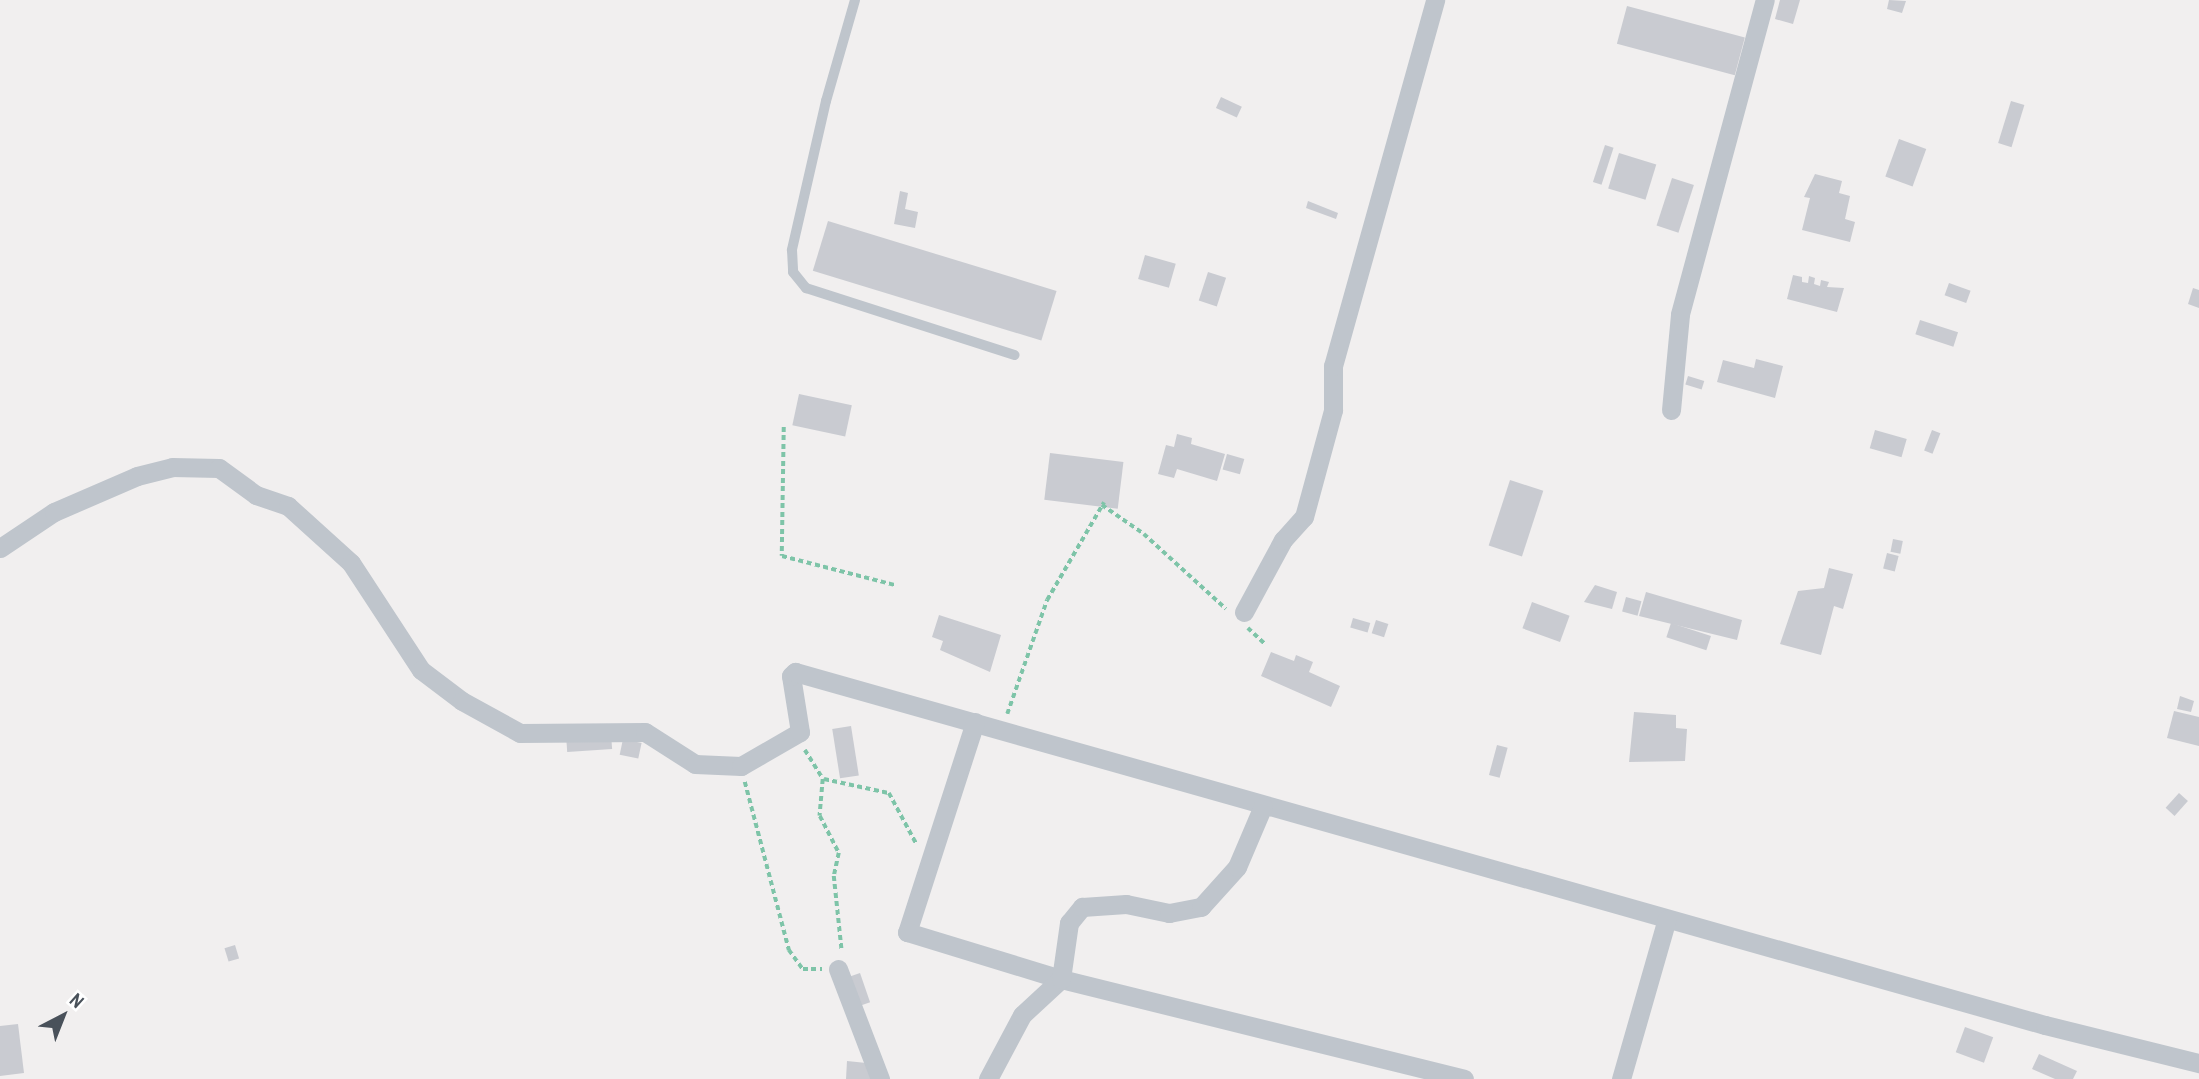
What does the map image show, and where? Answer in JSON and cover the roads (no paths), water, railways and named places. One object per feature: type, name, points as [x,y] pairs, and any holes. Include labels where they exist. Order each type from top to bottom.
[{"type":"street","points":[[1241,618],[1283,540],[1304,517],[1333,410],[1332,366],[1435,0]]},
{"type":"street","points":[[1671,410],[1680,314],[1765,0]]},
{"type":"street","points":[[0,548],[54,512],[137,476],[172,467],[219,468],[256,495],[288,506],[351,563],[421,670],[487,717],[520,733],[645,732],[695,764],[741,766],[800,732],[791,676],[795,672],[1002,729],[1263,806],[1346,824],[1667,919],[2199,1063]]},
{"type":"street","points":[[975,722],[906,932],[1061,979],[1464,1079]]},
{"type":"street","points":[[988,1079],[1023,1015],[1061,979],[1069,923],[1082,906],[1126,904],[1169,913],[1201,907],[1237,867],[1263,806]]},
{"type":"street","points":[[1621,1079],[1667,919]]},
{"type":"street","points":[[838,969],[880,1079]]},
{"type":"lane","points":[[855,0],[822,115],[792,250],[793,272],[806,288],[1015,355]]}]
